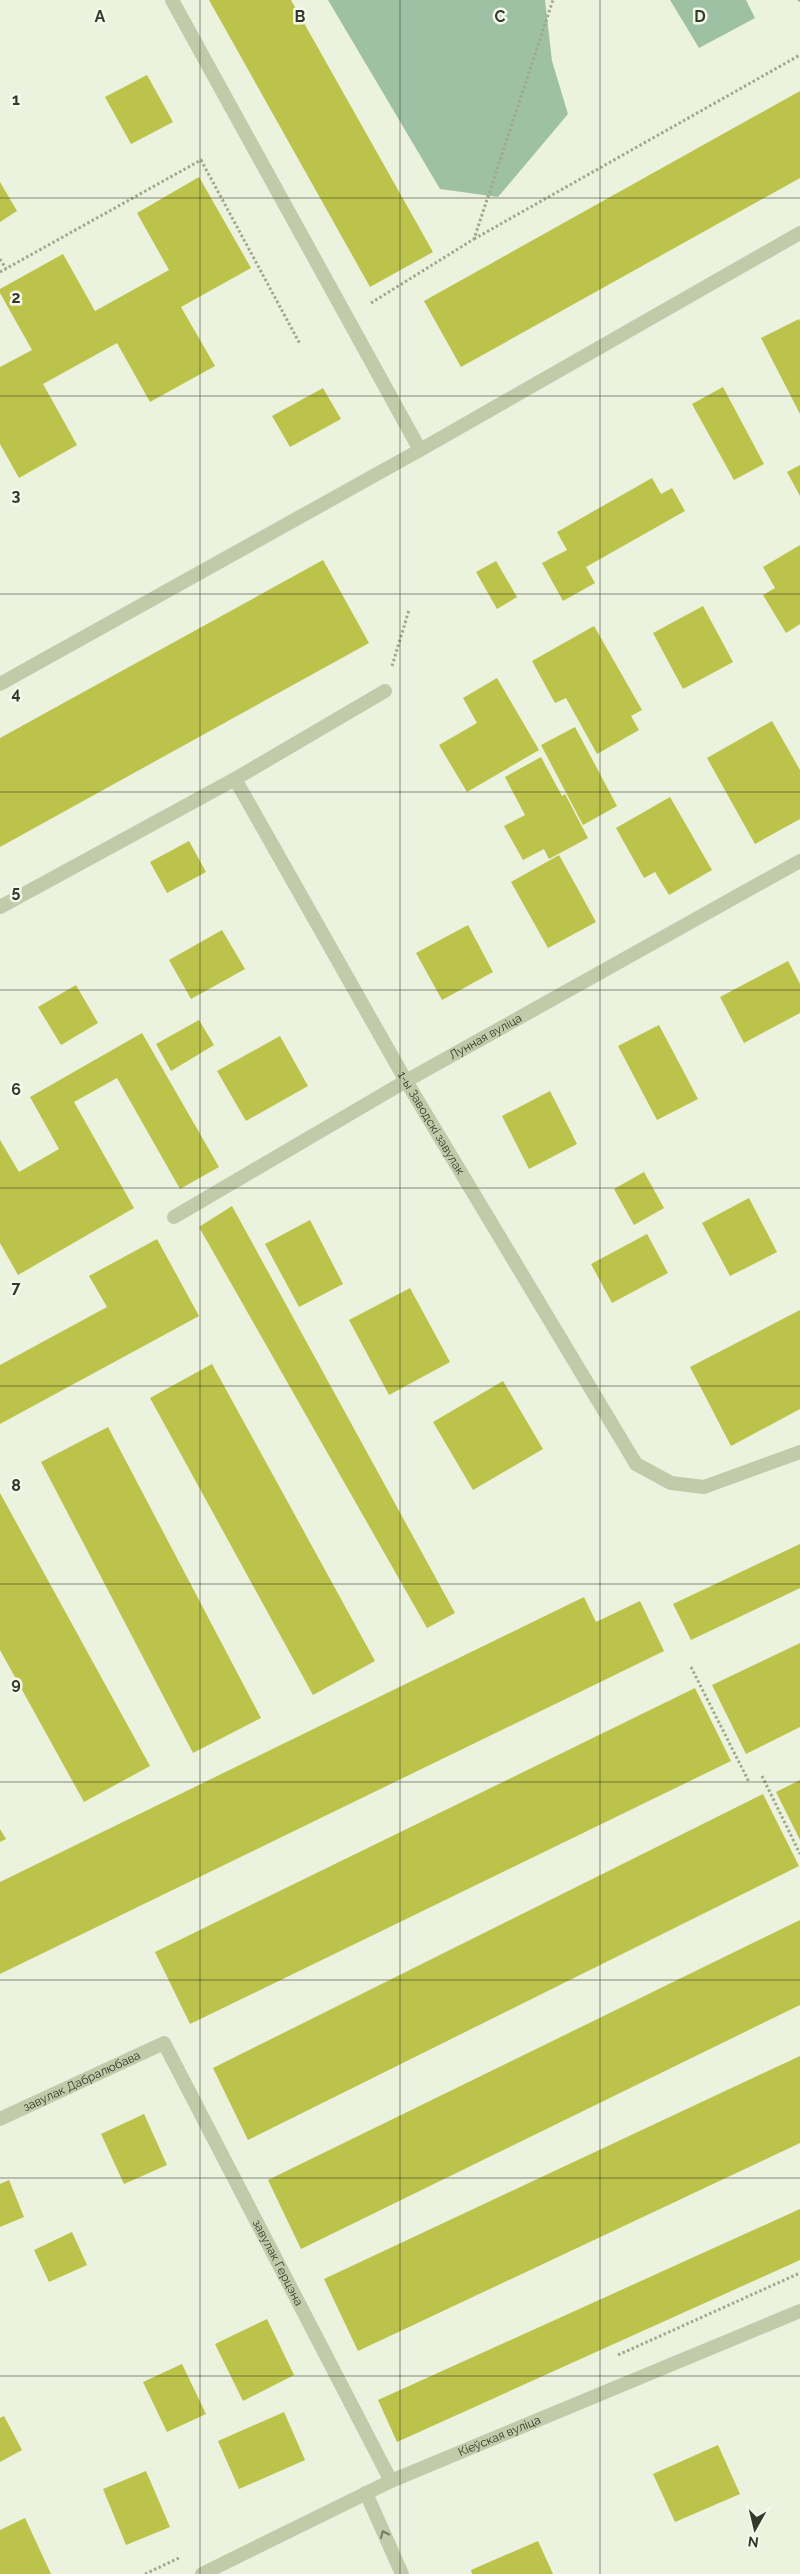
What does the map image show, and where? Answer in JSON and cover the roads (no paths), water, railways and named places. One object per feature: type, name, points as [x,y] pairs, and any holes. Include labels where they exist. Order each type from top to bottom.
[{"type":"street","points":[[172,0],[420,450]]},
{"type":"street","points":[[0,684],[420,450],[800,233]]},
{"type":"street","points":[[0,907],[235,779],[385,691]]},
{"type":"street","name":"1-ы Заводскі завулак","points":[[235,779],[406,1081],[636,1464],[671,1482],[704,1486],[800,1452]]},
{"type":"street","name":"Лунная вуліца","points":[[174,1217],[406,1081],[800,862]]},
{"type":"street","name":"завулак Дабралюбава","points":[[0,2119],[164,2043]]},
{"type":"street","name":"завулак Герцэна","points":[[164,2043],[383,2461],[391,2481]]},
{"type":"street","name":"Кіеўская вуліца","points":[[202,2574],[391,2481],[800,2311]]},
{"type":"street","points":[[366,2493],[402,2574]]}]
